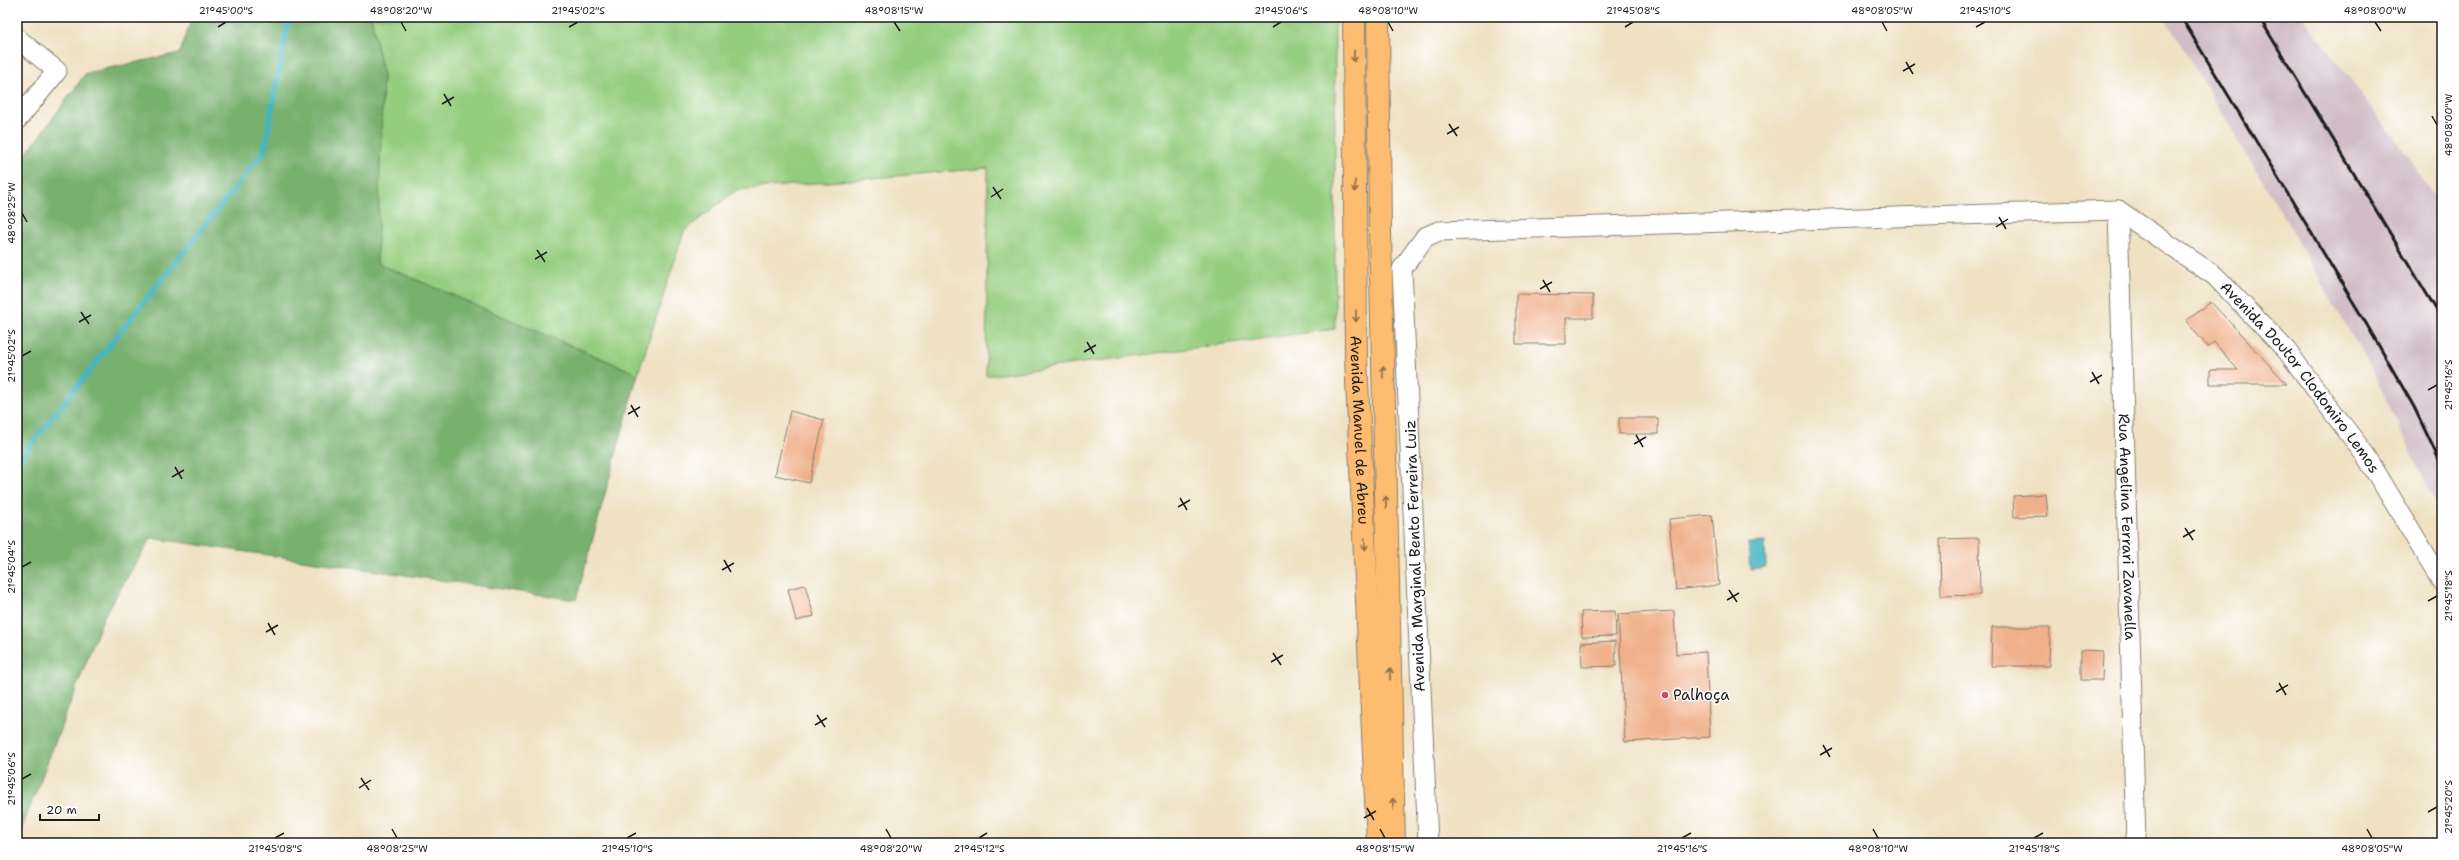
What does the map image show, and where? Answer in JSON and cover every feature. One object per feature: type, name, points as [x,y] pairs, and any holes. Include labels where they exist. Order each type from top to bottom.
[{"type":"main road","name":"Avenida Manuel de Abreu","points":[[1354,17],[1356,358],[1378,843]]},
{"type":"main road","name":"Avenida Manuel de Abreu","points":[[1378,17],[1380,241],[1394,843]]},
{"type":"street","points":[[17,38],[57,71],[17,120]]},
{"type":"street","name":"Avenida Marginal Bento Ferreira Luiz","points":[[1428,843],[1402,269],[1425,237],[1439,231],[2118,210]]},
{"type":"street","name":"Avenida Doutor Clodomiro Lemos","points":[[2118,210],[2215,276],[2287,351],[2366,456],[2442,582]]},
{"type":"street","name":"Rua Angelina Ferrari Zavanella","points":[[2118,210],[2136,843]]},
{"type":"shaded area","points":[[2164,17],[2303,17],[2406,153],[2442,208],[2442,517],[2377,380],[2289,225]]},
{"type":"green space","points":[[192,17],[371,17],[383,73],[377,263],[638,374],[576,600],[151,538],[104,616],[17,841],[17,166],[86,73],[180,53]]},
{"type":"green space","points":[[371,17],[1335,17],[1335,329],[986,376],[988,168],[736,190],[684,231],[638,374],[376,263],[383,73]]},
{"type":"water","points":[[1765,542],[1766,567],[1750,569],[1748,543]]},
{"type":"building","points":[[1516,294],[1593,295],[1593,318],[1566,318],[1566,344],[1516,344]]},
{"type":"building","points":[[2211,302],[2287,384],[2210,384],[2210,370],[2238,370],[2214,342],[2208,347],[2186,321]]},
{"type":"building","points":[[790,411],[824,420],[809,483],[775,475]]},
{"type":"building","points":[[1619,418],[1658,418],[1658,434],[1619,434]]},
{"type":"building","points":[[2046,494],[2048,516],[2014,517],[2013,496]]},
{"type":"building","points":[[1712,515],[1719,585],[1676,590],[1669,519]]},
{"type":"building","points":[[1979,538],[1980,595],[1941,596],[1940,539]]},
{"type":"building","points":[[805,585],[814,616],[796,621],[788,589]]},
{"type":"building","points":[[1615,611],[1616,636],[1582,637],[1581,612]]},
{"type":"building","name":"Palhoça","points":[[1674,611],[1676,654],[1706,652],[1710,737],[1625,742],[1618,614]]},
{"type":"building","points":[[1992,627],[2050,627],[2049,666],[1991,666]]},
{"type":"building","points":[[1615,641],[1616,666],[1582,667],[1581,643]]},
{"type":"building","points":[[2081,650],[2103,651],[2102,680],[2081,680]]},
{"type":"waterway","points":[[17,462],[264,151],[289,17]]},
{"type":"railway","points":[[2181,17],[2367,325],[2414,407],[2442,466]]},
{"type":"railway","points":[[2259,17],[2442,319]]},
{"type":"place","name":"Palhoça","points":[[1665,695]]}]
